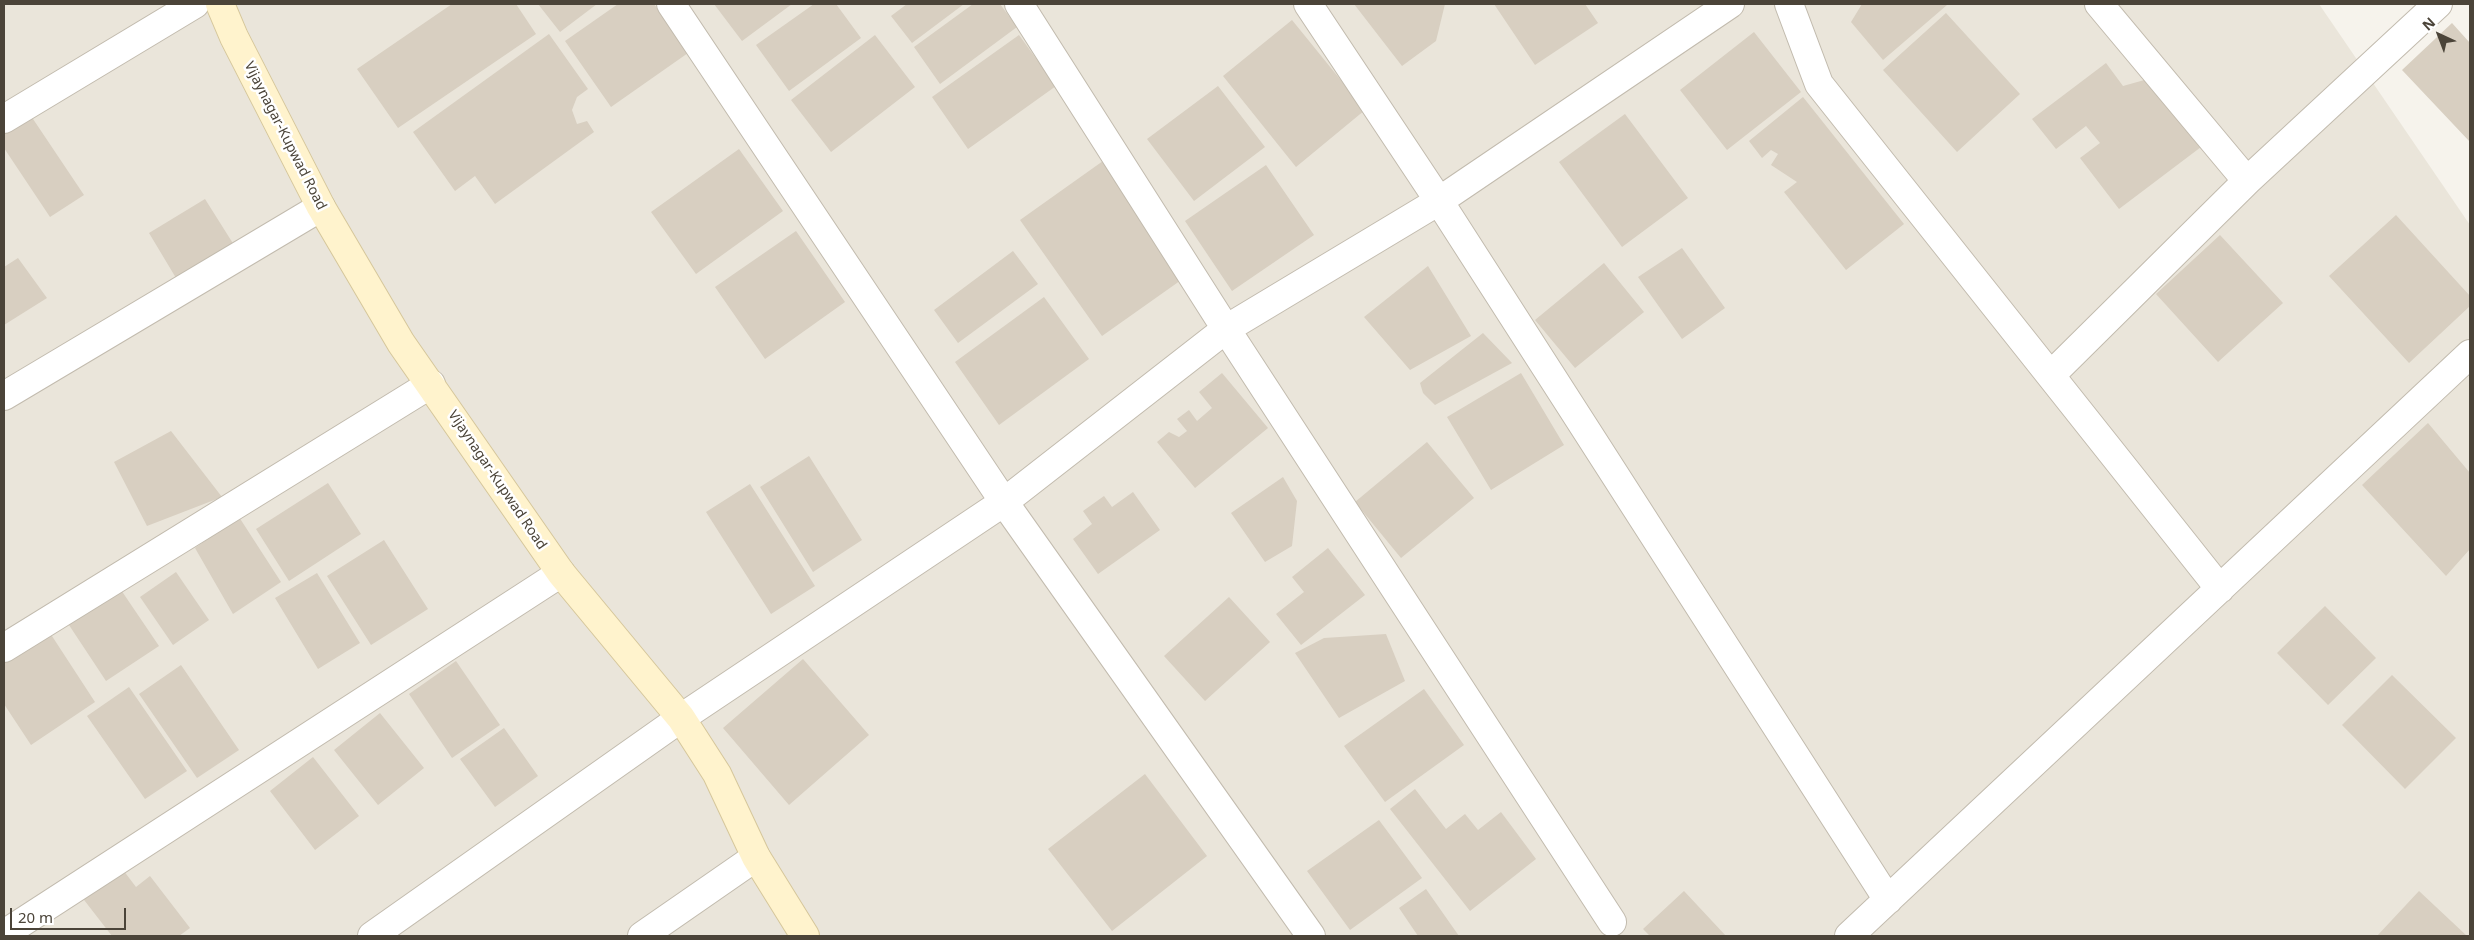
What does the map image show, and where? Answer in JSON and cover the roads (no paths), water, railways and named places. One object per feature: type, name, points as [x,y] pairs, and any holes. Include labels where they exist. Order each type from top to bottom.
[{"type":"street","points":[[4,119],[195,4]]},
{"type":"street","name":"Vijaynagar-Kupwad Road","points":[[220,4],[234,37],[321,207],[401,343],[561,573],[681,718],[718,774],[756,858],[805,936]]},
{"type":"street","points":[[671,4],[1004,502],[1311,936]]},
{"type":"street","points":[[1019,4],[1226,329],[1612,922]]},
{"type":"street","points":[[1308,4],[1440,202],[1888,900]]},
{"type":"street","points":[[372,936],[681,718],[1004,502],[1226,329],[1440,202],[1730,4]]},
{"type":"street","points":[[1789,4],[1819,84],[2220,588]]},
{"type":"street","points":[[2099,4],[2247,181]]},
{"type":"street","points":[[2052,375],[2247,181],[2438,4]]},
{"type":"street","points":[[4,396],[321,207]]},
{"type":"street","points":[[1849,936],[2470,354]]},
{"type":"street","points":[[4,648],[431,384]]},
{"type":"street","points":[[4,934],[561,573]]},
{"type":"street","points":[[642,936],[756,858]]}]
